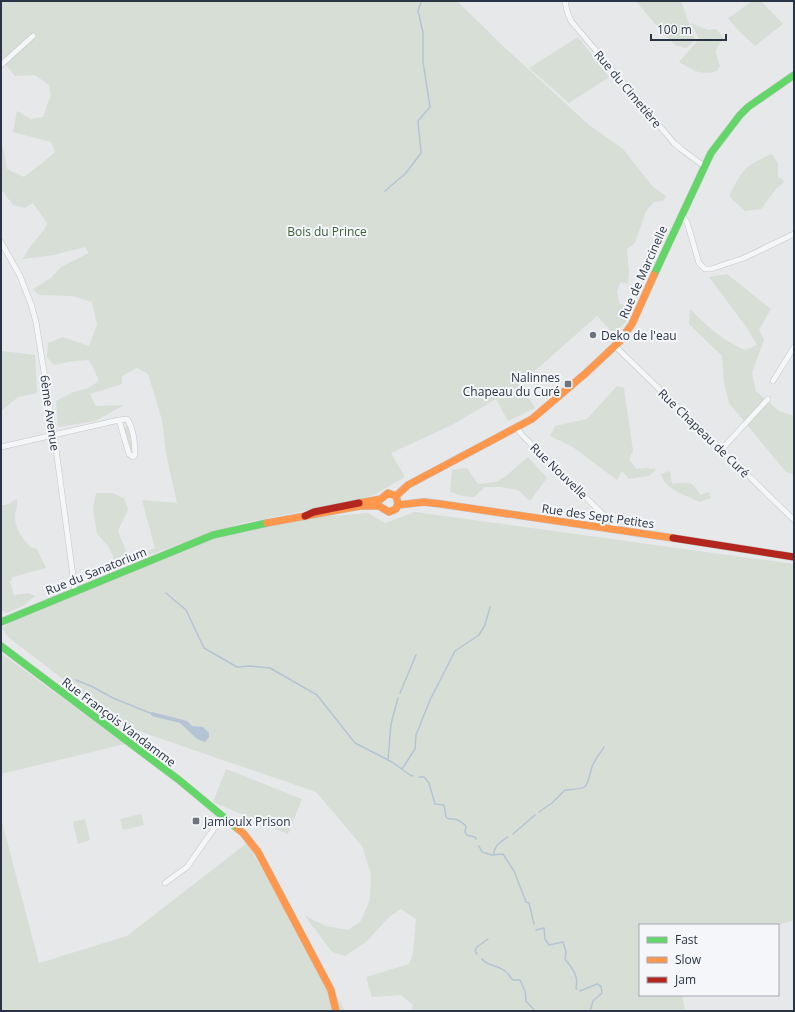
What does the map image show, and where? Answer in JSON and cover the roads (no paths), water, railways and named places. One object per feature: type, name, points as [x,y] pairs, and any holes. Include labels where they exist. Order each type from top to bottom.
[{"type":"street","name":"Rue du Cimetière","points":[[565,1],[571,21],[661,128],[681,149],[704,166]]},
{"type":"street","points":[[1,65],[33,36]]},
{"type":"street","name":"Rue de Marcinelle","points":[[396,496],[408,485],[536,416],[615,346],[632,324],[704,166],[719,143],[748,107],[794,75]]},
{"type":"street","points":[[680,217],[684,218],[687,222],[699,263],[705,269],[711,269],[744,258],[794,234]]},
{"type":"street","name":"6ème Avenue","points":[[1,242],[20,276],[36,322],[54,434],[75,591]]},
{"type":"street","name":"Rue Chapeau de Curé","points":[[615,346],[794,520]]},
{"type":"street","points":[[773,381],[794,347]]},
{"type":"street","points":[[722,450],[768,399]]},
{"type":"street","points":[[1,447],[54,434],[119,420],[127,419],[130,424],[135,450],[135,455],[133,456],[129,454],[119,420]]},
{"type":"street","name":"Rue Nouvelle","points":[[516,427],[522,435],[620,531]]},
{"type":"street","points":[[388,493],[396,496],[398,499],[396,509],[390,512],[374,505],[304,516],[314,512],[373,501],[388,493]]},
{"type":"street","points":[[380,507],[381,498]]},
{"type":"street","name":"Rue des Sept Petites","points":[[398,505],[429,503],[620,531],[681,538],[794,557]]},
{"type":"street","name":"Rue du Sanatorium","points":[[1,622],[200,540],[227,531],[304,516]]},
{"type":"street","name":"Rue François Vandamme","points":[[1,646],[179,780],[243,834],[258,852],[331,990],[336,1011]]},
{"type":"street","points":[[165,883],[187,867],[223,816]]},
{"type":"water","points":[[152,712],[187,721],[192,726],[203,727],[209,733],[209,737],[205,742],[197,739],[180,723],[152,716],[150,713]]},
{"type":"waterway","points":[[385,191],[406,173],[421,153],[418,121],[430,107],[423,62],[423,32],[418,11],[421,2]]},
{"type":"waterway","points":[[166,593],[186,610],[204,648],[237,667],[250,666],[270,668],[317,695],[355,743],[392,762],[413,776]]},
{"type":"waterway","points":[[402,769],[415,749],[416,735],[430,700],[455,651],[479,635],[485,625],[490,607]]},
{"type":"waterway","points":[[400,693],[416,655]]},
{"type":"waterway","points":[[76,680],[113,698],[150,713]]},
{"type":"waterway","points":[[388,760],[391,724],[398,698]]},
{"type":"waterway","points":[[539,812],[552,803],[565,790],[583,788],[587,784],[593,764],[604,747]]},
{"type":"waterway","points":[[419,777],[424,777],[429,783],[435,804],[444,805],[446,817],[449,819],[456,819],[462,823],[466,826],[465,832],[467,835],[475,837],[476,839]]},
{"type":"waterway","points":[[513,834],[535,815]]},
{"type":"waterway","points":[[494,854],[495,848],[508,837]]},
{"type":"waterway","points":[[479,846],[482,852],[492,855],[503,854],[514,871],[526,902],[529,903],[534,924]]},
{"type":"waterway","points":[[536,930],[544,928],[545,939],[549,945],[563,942],[566,952],[565,959],[576,976],[577,989]]},
{"type":"waterway","points":[[477,954],[475,951],[477,947],[488,939]]},
{"type":"waterway","points":[[482,959],[487,963],[502,969],[513,980],[520,980],[525,991],[526,1001],[535,1011]]},
{"type":"waterway","points":[[580,991],[597,984],[601,986],[602,993],[593,1001],[590,1011]]},
{"type":"place","name":"Deko de l'eau","points":[[593,335]]},
{"type":"place","name":"Nalinnes Chapeau du Curé","points":[[568,384]]},
{"type":"place","name":"Jamioulx Prison","points":[[196,821]]},
{"type":"park label","name":"Bois du Prince","points":[[327,231]]}]
